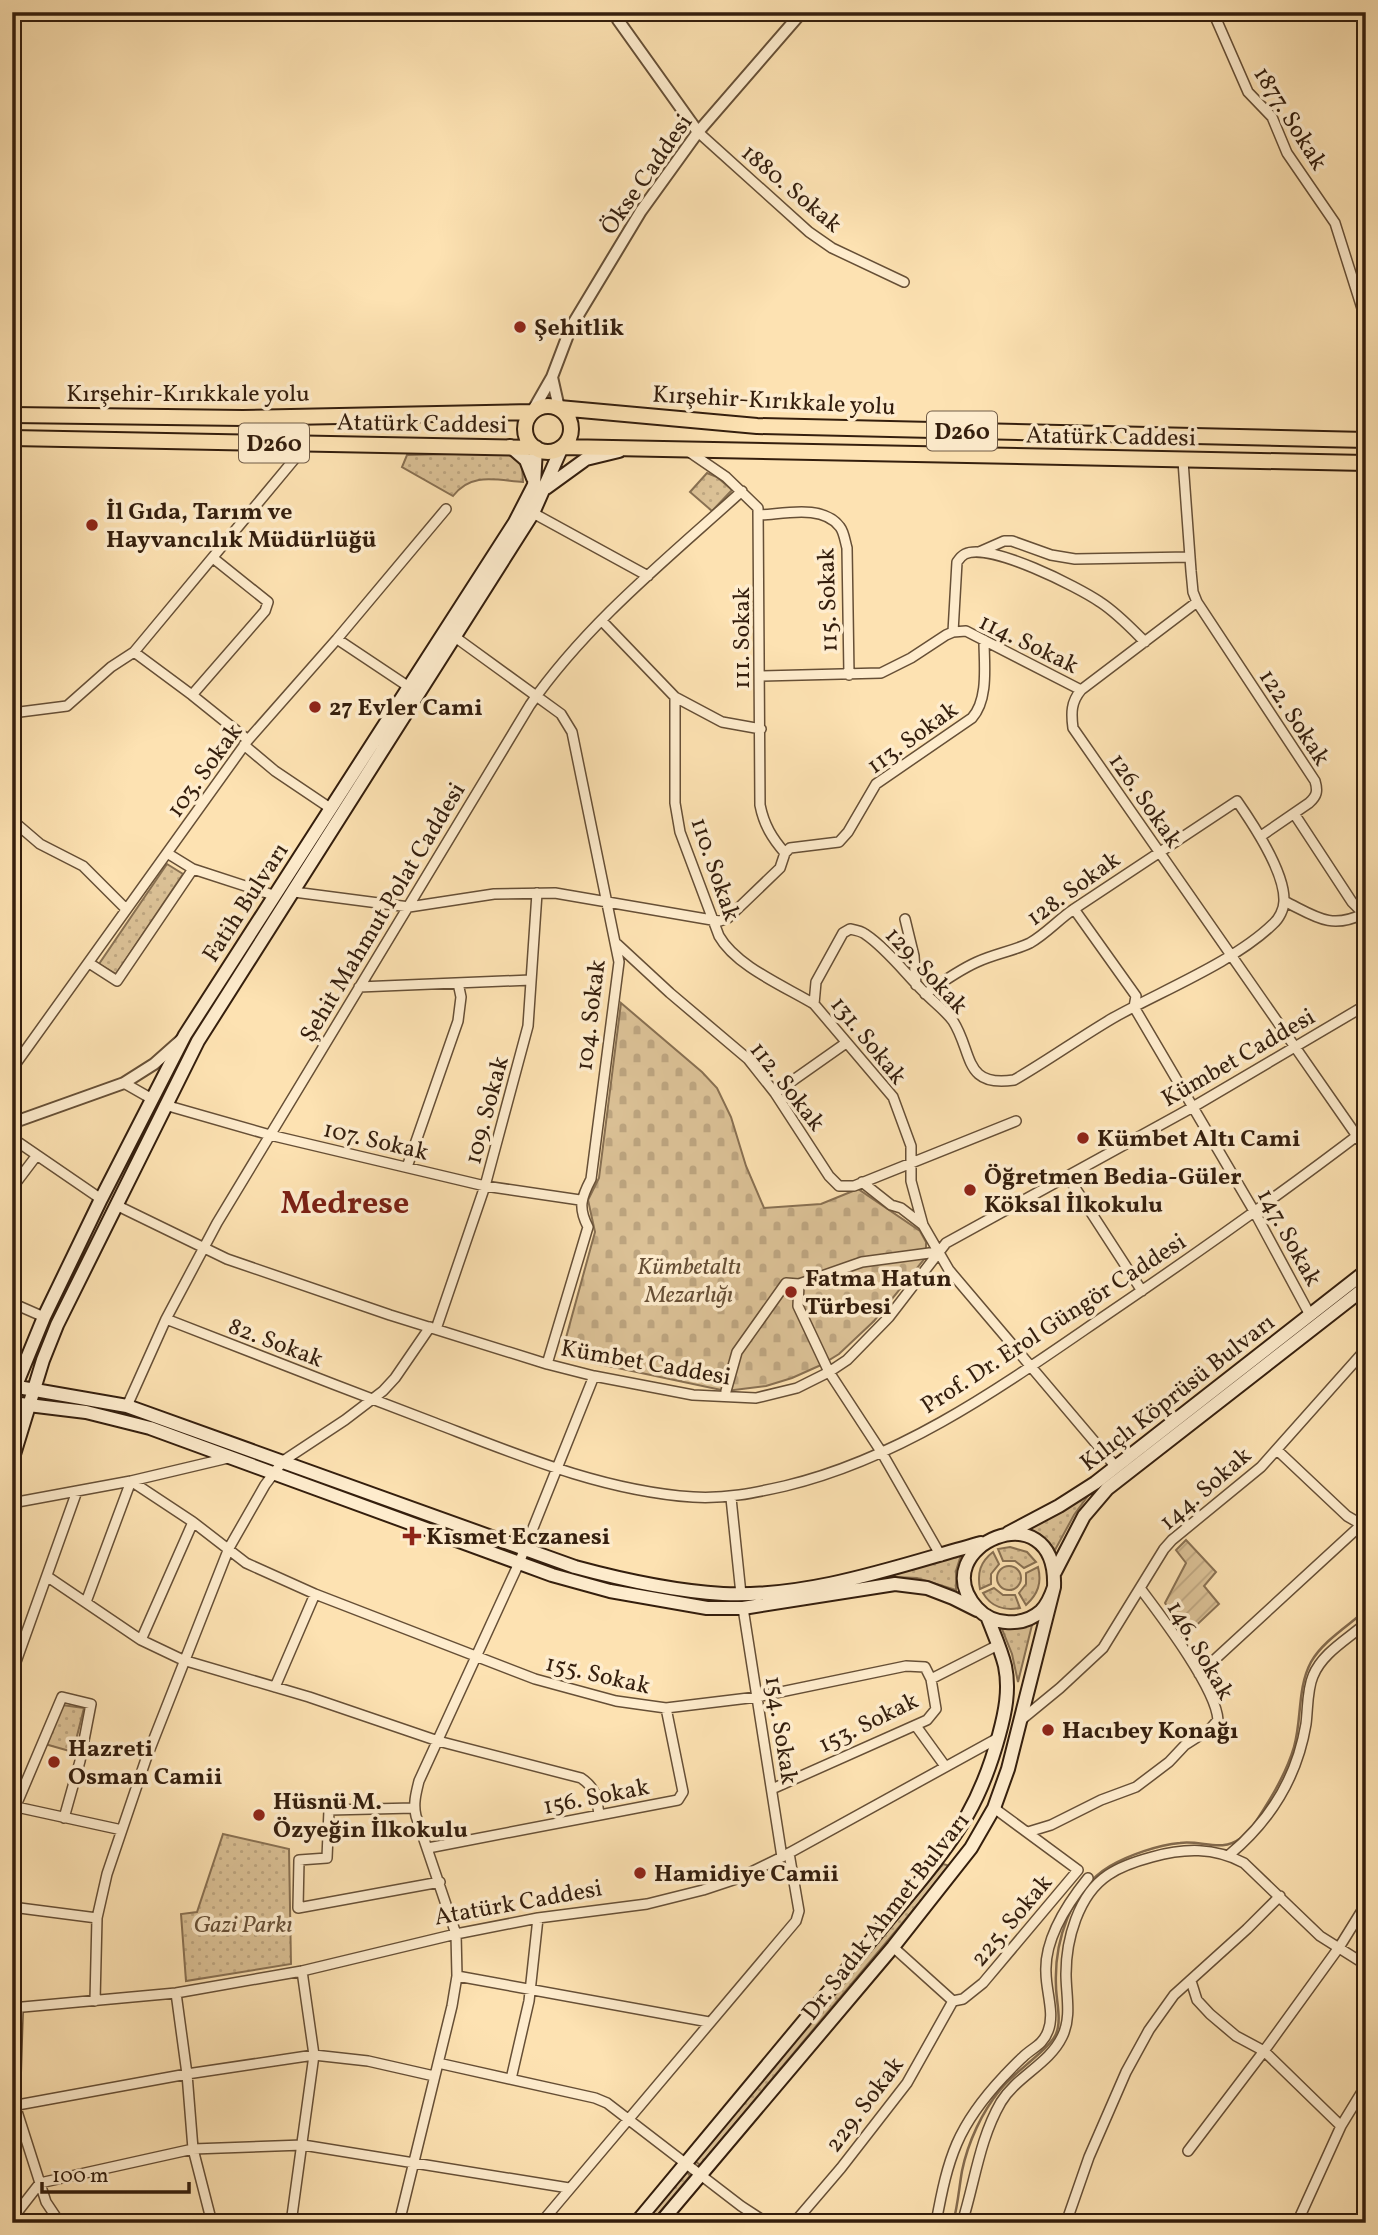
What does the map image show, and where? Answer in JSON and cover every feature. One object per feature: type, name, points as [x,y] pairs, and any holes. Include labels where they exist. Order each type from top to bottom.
[{"type":"highway","points":[[545,406],[559,408],[569,419],[571,427],[567,441],[562,447],[549,451],[537,448],[531,444],[525,431],[532,412],[545,406]]},
{"type":"highway","name":"Kırşehir-Kırıkkale yolu","points":[[559,408],[757,426],[1366,440]]},
{"type":"highway","name":"Kırşehir-Kırıkkale yolu","points":[[12,415],[243,418],[532,412]]},
{"type":"highway","name":"Atatürk Caddesi","points":[[12,438],[537,448]]},
{"type":"highway","name":"Atatürk Caddesi","points":[[562,447],[1366,463]]},
{"type":"main road","points":[[509,446],[526,460],[540,486],[586,459],[632,449]]},
{"type":"main road","name":"Fatih Bulvarı","points":[[13,1389],[44,1317],[101,1199],[186,1035],[273,895],[540,486],[562,447]]},
{"type":"main road","name":"Fatih Bulvarı","points":[[12,1461],[57,1325],[198,1041],[533,513],[540,486],[537,448]]},
{"type":"main road","name":"Kılıçlı Köprüsü Bulvarı","points":[[1006,1533],[1079,1494],[1366,1271]]},
{"type":"main road","name":"Kılıçlı Köprüsü Bulvarı","points":[[1055,1572],[1084,1516],[1107,1489],[1366,1287]]},
{"type":"main road","points":[[12,1403],[108,1416],[150,1428],[552,1575],[610,1591],[707,1608],[743,1608],[895,1584],[927,1588],[1002,1622],[1013,1623],[1032,1617],[1048,1602],[1054,1587],[1055,1572],[1052,1562],[1040,1544],[1021,1534],[1006,1533],[941,1556],[821,1585],[741,1594],[704,1592],[620,1578],[524,1550],[127,1406],[34,1390],[13,1389]]},
{"type":"main road","points":[[984,1542],[974,1550],[969,1559],[965,1579],[970,1598],[984,1614]]},
{"type":"main road","name":"Dr. Sadık Ahmet Bulvarı","points":[[660,2223],[893,1947],[960,1863],[994,1808],[1008,1769],[1054,1587]]},
{"type":"main road","name":"Dr. Sadık Ahmet Bulvarı","points":[[636,2223],[949,1845],[982,1790],[998,1738],[1007,1695],[1005,1666],[984,1614]]},
{"type":"street","points":[[615,12],[698,132]]},
{"type":"street","name":"Ökse Caddesi","points":[[532,412],[552,377],[571,327],[641,211],[698,132],[802,12]]},
{"type":"street","name":"1877. Sokak","points":[[1213,12],[1248,92],[1272,117],[1287,153],[1335,223],[1366,321]]},
{"type":"street","name":"1880. Sokak","points":[[698,132],[820,240],[904,282]]},
{"type":"street","points":[[552,377],[559,408]]},
{"type":"street","points":[[12,713],[67,706],[111,667],[134,652],[307,443]]},
{"type":"street","points":[[686,450],[742,491],[753,502],[759,515]]},
{"type":"street","points":[[1081,690],[1197,602],[1193,592],[1183,461]]},
{"type":"street","name":"Şehit Mahmut Polat Caddesi","points":[[127,1406],[166,1319],[203,1249],[537,695],[565,659],[602,621],[742,491]]},
{"type":"street","name":"103. Sokak","points":[[12,1069],[246,742],[446,509]]},
{"type":"street","name":"115. Sokak","points":[[759,515],[812,512],[831,519],[841,528],[848,548],[849,675]]},
{"type":"street","points":[[533,513],[648,576]]},
{"type":"street","name":"111. Sokak","points":[[759,515],[760,804],[771,837],[785,853]]},
{"type":"street","points":[[953,632],[957,562],[965,554],[1004,541],[1074,559],[1190,557]]},
{"type":"street","points":[[977,552],[999,554],[1081,591],[1117,615],[1145,642]]},
{"type":"street","points":[[192,695],[265,611],[268,603],[213,558]]},
{"type":"street","name":"122. Sokak","points":[[1197,602],[1315,781],[1317,788],[1316,797],[1295,815],[1261,836]]},
{"type":"street","points":[[602,621],[675,697],[693,709],[722,722],[761,729]]},
{"type":"street","name":"114. Sokak","points":[[760,676],[865,675],[887,670],[953,632],[972,632],[1081,690]]},
{"type":"street","name":"104. Sokak","points":[[455,637],[561,714],[572,732],[619,962],[591,1179],[580,1200]]},
{"type":"street","points":[[337,639],[409,687]]},
{"type":"street","name":"113. Sokak","points":[[785,853],[795,846],[839,842],[848,832],[876,785],[972,718],[979,710],[982,699],[984,640]]},
{"type":"street","points":[[134,652],[192,695],[275,771],[330,808]]},
{"type":"street","name":"126. Sokak","points":[[1081,690],[1072,707],[1073,728],[1366,1149]]},
{"type":"street","name":"110. Sokak","points":[[675,697],[677,813],[680,832],[712,920],[725,947],[736,958],[814,1004]]},
{"type":"street","name":"128. Sokak","points":[[925,994],[979,961],[1040,937],[1049,926],[1159,850],[1237,801],[1261,836]]},
{"type":"street","points":[[1261,836],[1276,869],[1284,901],[1334,923],[1348,922],[1364,915],[1352,902],[1295,815]]},
{"type":"street","points":[[12,820],[40,844],[83,866],[127,909]]},
{"type":"street","points":[[167,853],[193,869],[273,895]]},
{"type":"street","points":[[294,892],[409,907],[494,894],[555,893],[720,921],[728,918],[780,868],[785,853]]},
{"type":"street","points":[[89,963],[117,981],[193,869]]},
{"type":"street","name":"109. Sokak","points":[[95,2001],[97,1918],[107,1874],[183,1660],[229,1548],[273,1472],[283,1461],[373,1399],[395,1378],[433,1328],[485,1186],[528,1026],[537,893]]},
{"type":"street","name":"129. Sokak","points":[[850,929],[865,933],[952,1020],[974,1070],[996,1083],[1014,1080],[1134,1007],[1232,955],[1275,924],[1284,901]]},
{"type":"street","points":[[1074,909],[1136,996],[1134,1007],[1193,1107]]},
{"type":"street","points":[[905,919],[915,956],[916,985]]},
{"type":"street","name":"131. Sokak","points":[[850,929],[839,939],[824,965],[816,982],[814,1004],[893,1097],[911,1146],[912,1190],[923,1225]]},
{"type":"street","name":"112. Sokak","points":[[617,944],[748,1059],[775,1093],[834,1182],[846,1188],[1016,1121]]},
{"type":"street","points":[[359,987],[531,980]]},
{"type":"street","points":[[408,1167],[458,1021],[461,996],[458,983]]},
{"type":"street","name":"Kümbet Caddesi","points":[[116,1205],[203,1249],[305,1287],[547,1364],[693,1395],[734,1399],[774,1395],[797,1388],[846,1360],[889,1317],[946,1243],[1193,1107],[1366,1004]]},
{"type":"street","points":[[12,1123],[124,1083],[154,1064],[186,1035]]},
{"type":"street","points":[[775,1093],[846,1043]]},
{"type":"street","points":[[124,1083],[152,1100]]},
{"type":"street","name":"107. Sokak","points":[[165,1105],[270,1135],[485,1186],[580,1200]]},
{"type":"street","name":"147. Sokak","points":[[1193,1107],[1310,1314]]},
{"type":"street","name":"Prof. Dr. Erol Güngör Caddesi","points":[[373,1399],[556,1470],[640,1490],[690,1497],[731,1497],[806,1481],[845,1469],[882,1453],[959,1413],[1142,1291],[1366,1129]]},
{"type":"street","points":[[12,1138],[101,1199]]},
{"type":"street","points":[[12,1188],[37,1156]]},
{"type":"street","points":[[1068,1177],[1142,1291]]},
{"type":"street","points":[[862,1182],[923,1225],[937,1252],[1030,1367],[1116,1467]]},
{"type":"street","points":[[547,1364],[588,1227],[581,1214],[580,1200]]},
{"type":"street","points":[[726,1391],[737,1352],[786,1283],[799,1284],[862,1262],[937,1252]]},
{"type":"street","points":[[799,1284],[798,1307],[829,1372],[882,1453],[941,1556]]},
{"type":"street","points":[[12,1303],[44,1317]]},
{"type":"street","name":"82. Sokak","points":[[166,1319],[373,1399]]},
{"type":"street","name":"144. Sokak","points":[[1021,1720],[1067,1682],[1102,1648],[1172,1540],[1241,1484],[1277,1450],[1366,1349]]},
{"type":"street","points":[[399,2223],[457,1976],[456,1934],[414,1808],[419,1781],[519,1563],[594,1376]]},
{"type":"street","points":[[1199,1674],[1363,1526],[1347,1516],[1277,1450]]},
{"type":"street","points":[[12,1503],[131,1481],[230,1457]]},
{"type":"street","points":[[86,1602],[131,1481]]},
{"type":"street","name":"155. Sokak","points":[[131,1481],[193,1521],[246,1563],[314,1594],[535,1679],[615,1701],[666,1708],[757,1697]]},
{"type":"street","points":[[12,1673],[17,1647],[47,1577],[77,1491]]},
{"type":"street","points":[[731,1497],[741,1594]]},
{"type":"street","points":[[141,1640],[193,1521]]},
{"type":"street","points":[[47,1577],[141,1640],[183,1660],[275,1687],[438,1741],[581,1778],[591,1784],[596,1792],[599,1815]]},
{"type":"street","name":"146. Sokak","points":[[1028,1832],[1051,1825],[1101,1800],[1136,1787],[1218,1720],[1217,1711],[1199,1674],[1140,1588]]},
{"type":"street","points":[[275,1687],[314,1594]]},
{"type":"street","name":"154. Sokak","points":[[541,2223],[796,1921],[799,1911],[772,1788],[743,1608]]},
{"type":"street","points":[[1229,1855],[1261,1826],[1295,1767],[1306,1724],[1312,1677],[1329,1653],[1366,1623]]},
{"type":"street","points":[[930,1679],[998,1645]]},
{"type":"street","name":"153. Sokak","points":[[757,1697],[906,1666],[925,1667],[936,1709],[927,1720],[916,1726],[772,1788]]},
{"type":"street","points":[[64,1818],[80,1761],[91,1704],[62,1697],[13,1809],[122,1830]]},
{"type":"street","name":"156. Sokak","points":[[428,1848],[678,1800],[683,1792],[666,1708]]},
{"type":"street","points":[[916,1726],[945,1766]]},
{"type":"street","name":"Atatürk Caddesi","points":[[15,2008],[176,1993],[302,1971],[456,1934],[538,1918],[647,1904],[677,1897],[739,1878],[998,1738]]},
{"type":"street","points":[[414,1808],[329,1810],[327,1858],[299,1860],[298,1908],[440,1882]]},
{"type":"street","name":"225. Sokak","points":[[953,2001],[963,1998],[983,1983],[1078,1870],[994,1808]]},
{"type":"street","points":[[962,2223],[981,2147],[1001,2102],[1023,2077],[1057,2046],[1063,2035],[1068,2014],[1066,1972],[1070,1935],[1085,1901],[1097,1884],[1118,1869],[1170,1853],[1194,1850],[1229,1855],[1244,1863],[1280,1896],[1298,1917],[1366,1965]]},
{"type":"street","points":[[1078,1870],[1097,1884]]},
{"type":"street","points":[[936,2223],[950,2159],[968,2120],[1002,2078],[1024,2056],[1041,2044],[1048,2034],[1051,2022],[1045,1970],[1050,1945],[1062,1916],[1088,1878]]},
{"type":"street","points":[[1066,2223],[1089,2157],[1126,2072],[1149,2029],[1174,1995],[1280,1896]]},
{"type":"street","points":[[1188,2151],[1340,1946],[1366,1904]]},
{"type":"street","points":[[12,1907],[97,1918]]},
{"type":"street","points":[[511,2079],[530,1990],[538,1918]]},
{"type":"street","points":[[893,1947],[953,2001]]},
{"type":"street","points":[[291,2223],[314,2055],[302,1971]]},
{"type":"street","points":[[457,1976],[709,2022]]},
{"type":"street","points":[[1191,1981],[1197,2000],[1210,2014],[1236,2036],[1264,2051],[1341,2126]]},
{"type":"street","points":[[176,1993],[187,2074],[193,2149],[209,2222]]},
{"type":"street","name":"229. Sokak","points":[[794,2223],[842,2168],[906,2083],[953,2001]]},
{"type":"street","points":[[15,2008],[13,2105],[46,2202],[60,2223]]},
{"type":"street","points":[[13,2105],[314,2055],[368,2061],[435,2076]]},
{"type":"street","points":[[438,2063],[595,2098],[629,2118],[700,2175],[767,2223]]},
{"type":"street","points":[[1297,2223],[1341,2126],[1366,2085]]},
{"type":"street","points":[[12,2218],[40,2183],[193,2149],[303,2145],[569,2188]]},
{"type":"green space","points":[[502,453],[513,456],[522,466],[523,482],[476,480],[460,488],[453,496],[402,467],[407,455]]},
{"type":"green space","points":[[707,473],[717,477],[732,490],[712,511],[690,492]]},
{"type":"green space","points":[[167,864],[183,874],[116,974],[99,964]]},
{"type":"green space","name":"Kümbetaltı Mezarlığı","points":[[621,1003],[717,1088],[731,1117],[746,1166],[764,1208],[821,1204],[858,1189],[920,1231],[926,1242],[926,1257],[874,1321],[839,1354],[821,1365],[766,1386],[726,1391],[561,1356],[595,1232],[588,1200],[599,1178]]},
{"type":"green space","points":[[1089,1492],[1055,1550],[1030,1529]]},
{"type":"green space","points":[[1186,1540],[1216,1572],[1204,1586],[1219,1604],[1186,1635],[1165,1603],[1186,1563],[1176,1550]]},
{"type":"green space","points":[[1010,1547],[1027,1552],[1036,1562],[1024,1568],[1015,1561],[1003,1561],[998,1549]]},
{"type":"green space","points":[[993,1552],[999,1564],[991,1574],[991,1584],[980,1589],[981,1568]]},
{"type":"green space","points":[[961,1555],[956,1571],[956,1590],[917,1578],[895,1577],[895,1573]]},
{"type":"green space","points":[[1009,1566],[1017,1570],[1021,1578],[1017,1586],[1009,1590],[1001,1586],[997,1578],[1001,1570]]},
{"type":"green space","points":[[1038,1567],[1038,1588],[1026,1605],[1019,1593],[1026,1584],[1026,1573]]},
{"type":"green space","points":[[994,1588],[1003,1595],[1015,1595],[1020,1608],[1004,1608],[990,1602],[983,1593]]},
{"type":"green space","points":[[1032,1625],[1018,1682],[1012,1654],[1002,1629]]},
{"type":"green space","points":[[62,1705],[84,1708],[73,1752],[45,1744]]},
{"type":"green space","name":"Gazi Parkı","points":[[223,1834],[289,1849],[291,1964],[186,1981],[181,1914],[197,1912]]},
{"type":"green space","points":[[943,1864],[950,1866],[700,2165],[695,2161]]},
{"type":"green space","points":[[687,2172],[690,2176],[651,2223],[644,2223]]},
{"type":"waterway","points":[[1251,1829],[1276,1790],[1290,1758],[1304,1682],[1311,1662],[1329,1641],[1366,1610]]},
{"type":"waterway","points":[[953,2223],[965,2160],[982,2118],[1006,2083],[1046,2047],[1056,2034],[1059,2023],[1056,1986],[1058,1952],[1067,1918],[1084,1889],[1110,1866],[1144,1851],[1180,1843],[1226,1845],[1241,1838]]},
{"type":"place","name":"Şehitlik","points":[[520,327]]},
{"type":"place","name":"İl Gıda, Tarım ve Hayvancılık Müdürlüğü","points":[[92,525]]},
{"type":"place","name":"27 Evler Cami","points":[[315,707]]},
{"type":"place","name":"Kümbet Altı Cami","points":[[1083,1138]]},
{"type":"place","name":"Öğretmen Bedia-Güler Köksal İlkokulu","points":[[970,1190]]},
{"type":"place","name":"Fatma Hatun Türbesi","points":[[791,1292]]},
{"type":"place","name":"Kısmet Eczanesi","points":[[412,1536]]},
{"type":"place","name":"Hacıbey Konağı","points":[[1048,1730]]},
{"type":"place","name":"Hazreti Osman Camii","points":[[54,1762]]},
{"type":"place","name":"Hüsnü M. Özyeğin İlkokulu","points":[[259,1815]]},
{"type":"place","name":"Hamidiye Camii","points":[[640,1873]]},
{"type":"district","name":"Medrese","points":[[345,1202]]}]
